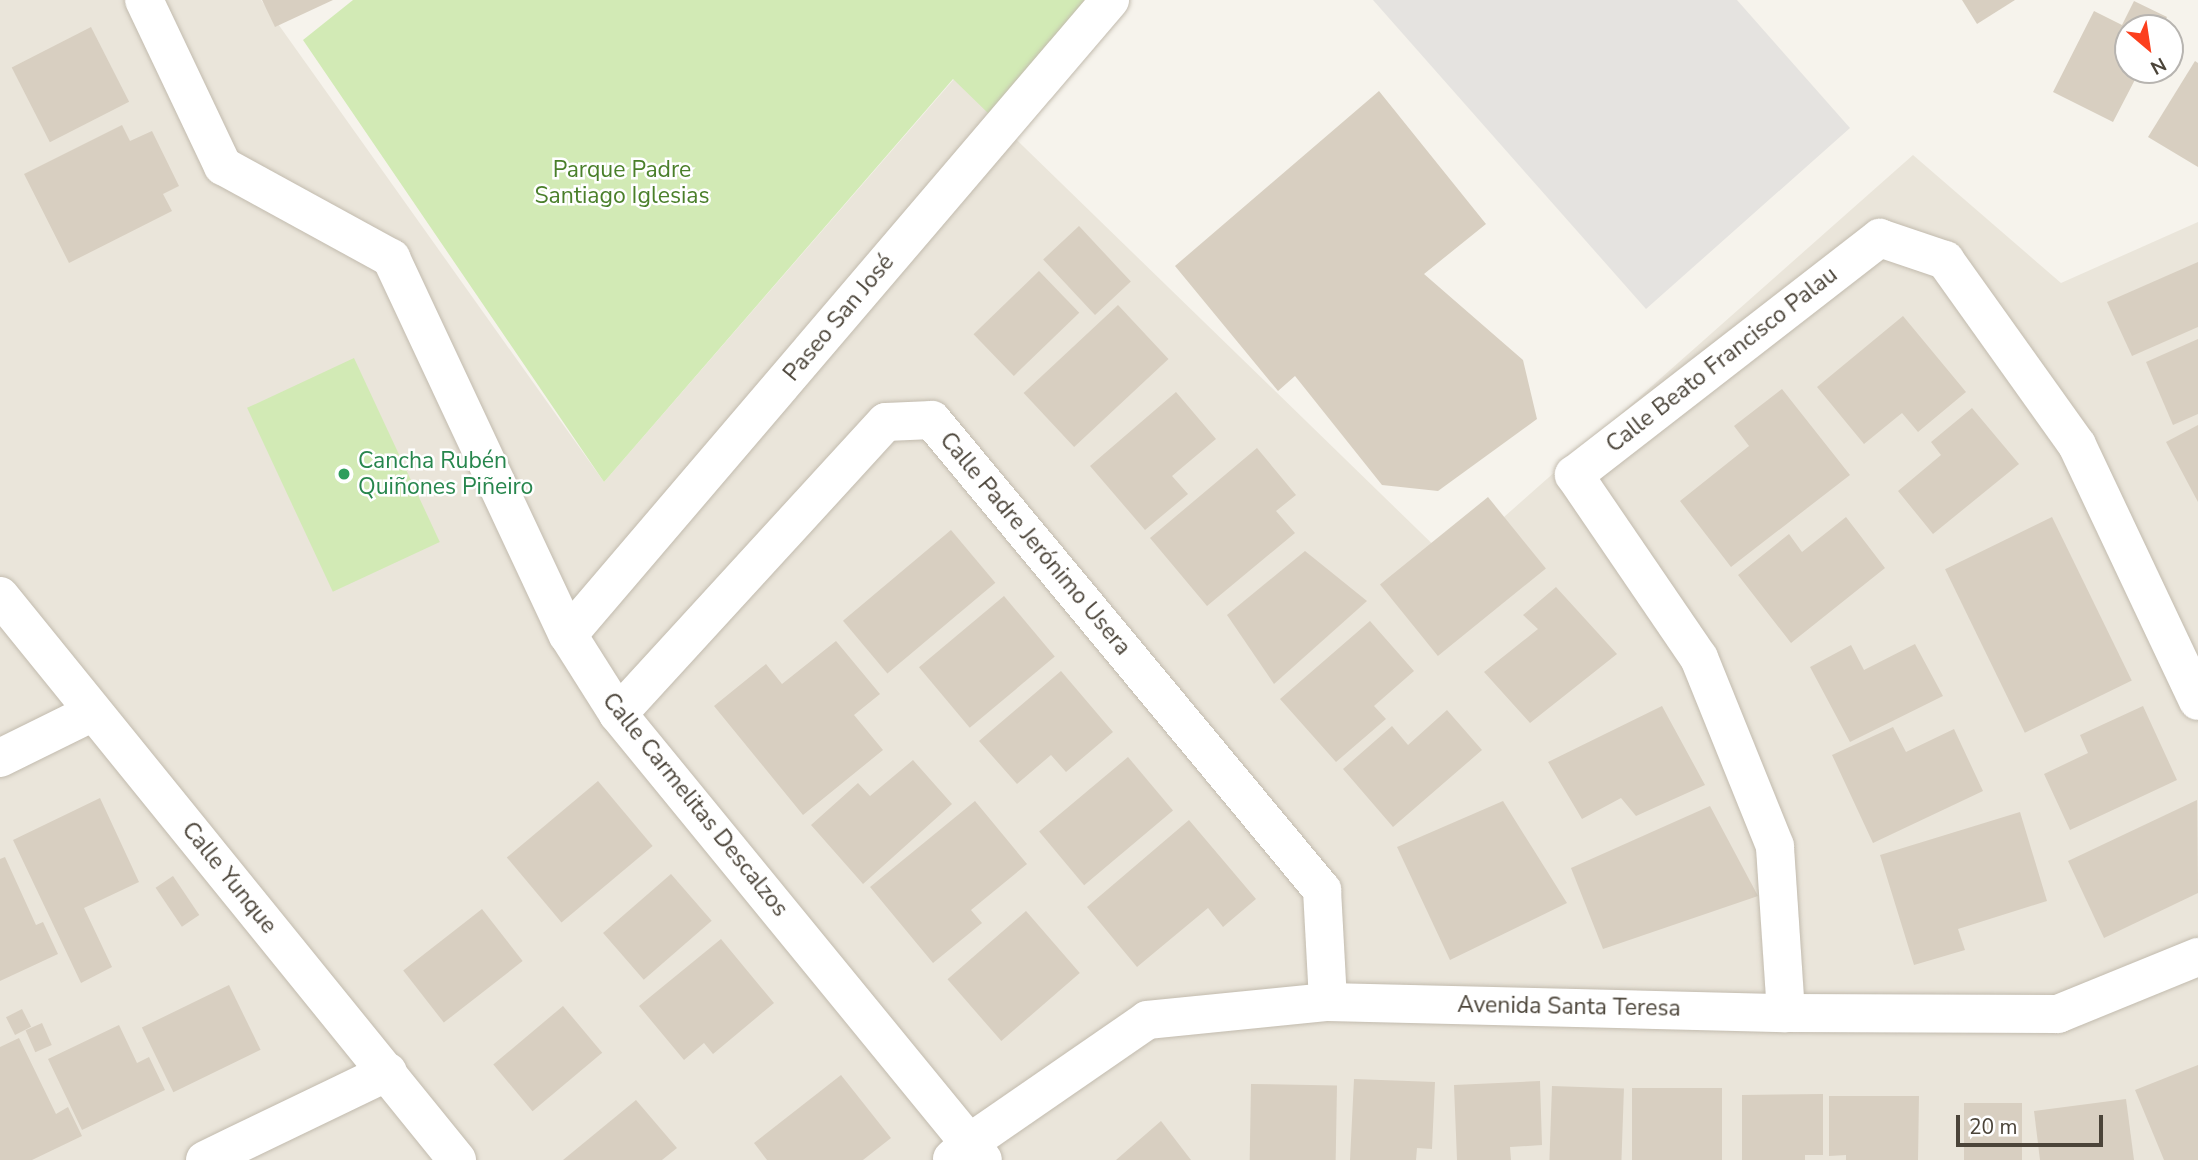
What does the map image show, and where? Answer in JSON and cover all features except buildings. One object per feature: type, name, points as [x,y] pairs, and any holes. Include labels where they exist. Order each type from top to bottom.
[{"type":"street","name":"Calle Carmelitas Descalzos","points":[[144,0],[223,166],[391,258],[568,635],[618,715],[968,1154]]},
{"type":"street","name":"Paseo San José","points":[[568,635],[1110,0]]},
{"type":"street","name":"Calle Beato Francisco Palau","points":[[1786,1013],[1775,846],[1699,658],[1574,475],[1880,238],[1945,260],[2077,445],[2198,701]]},
{"type":"street","name":"Calle Padre Jerónimo Usera","points":[[618,715],[886,422],[932,420],[1322,890],[1328,1002]]},
{"type":"street","name":"Calle Yunque","points":[[0,596],[457,1160]]},
{"type":"street","points":[[0,758],[93,712]]},
{"type":"street","name":"Avenida Santa Teresa","points":[[968,1154],[1147,1020],[1328,1002],[1786,1013],[2058,1014],[2198,957]]},
{"type":"street","points":[[205,1160],[388,1072]]},
{"type":"shaded area","points":[[0,0],[261,0],[604,482],[954,79],[1452,563],[1913,155],[2061,283],[2198,222],[2198,1160],[0,1160]]},
{"type":"shaded area","points":[[1373,0],[1737,0],[1850,128],[1646,309]]},
{"type":"green space","name":"Parque Padre Santiago Iglesias","points":[[353,0],[1089,0],[990,115],[953,79],[604,482],[303,40]]},
{"type":"green space","name":"Cancha Rubén Quiñones Piñeiro","points":[[354,358],[440,542],[333,592],[247,408]]},
{"type":"place","name":"Cancha Rubén Quiñones Piñeiro","points":[[344,474]]}]
